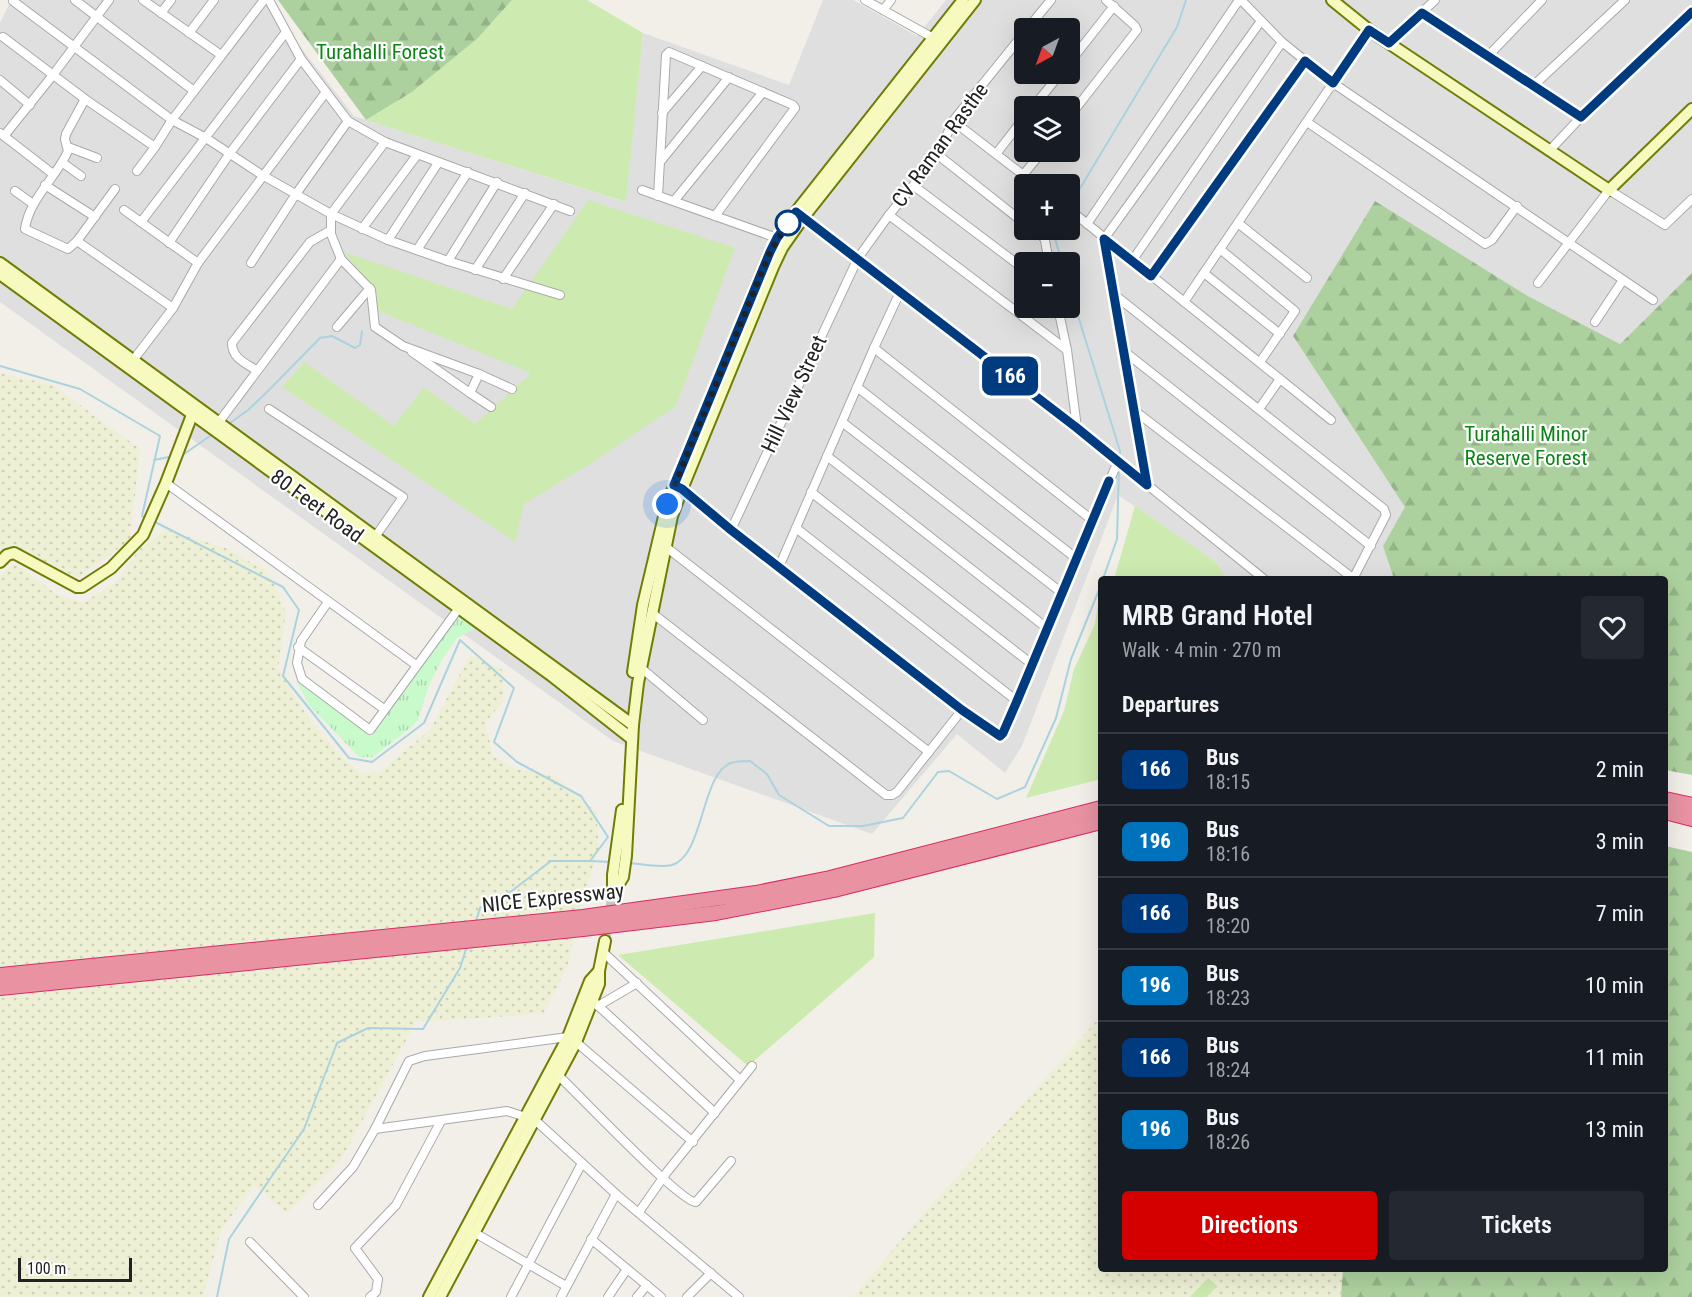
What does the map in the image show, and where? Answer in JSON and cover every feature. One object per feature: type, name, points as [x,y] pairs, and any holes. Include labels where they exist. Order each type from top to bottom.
[{"type":"highway","points":[[1668,800],[1692,805]]},
{"type":"highway","name":"NICE Expressway","points":[[0,988],[456,935],[484,926],[621,912],[756,893],[899,861],[1098,809]]},
{"type":"highway","points":[[1668,814],[1692,819]]},
{"type":"highway","name":"NICE Expressway","points":[[0,975],[456,935],[478,939],[634,923],[759,905],[834,891],[1098,823]]},
{"type":"main road","points":[[629,729],[678,487],[777,238],[800,215],[937,40],[963,0]]},
{"type":"main road","points":[[937,40],[975,0]]},
{"type":"main road","points":[[1333,0],[1369,30],[1609,190],[1692,110]]},
{"type":"main road","points":[[618,876],[629,729],[643,605],[664,513],[678,487],[773,267],[800,215]]},
{"type":"main road","name":"80 Feet Road","points":[[0,263],[192,415],[216,426],[459,608],[629,729]]},
{"type":"main road","name":"80 Feet Road","points":[[0,274],[375,537],[629,729]]},
{"type":"main road","points":[[0,562],[7,555],[14,553],[74,587],[80,587],[111,568],[137,543],[148,524],[192,415]]},
{"type":"main road","points":[[429,1297],[470,1230],[572,1040],[596,1004],[598,971],[605,940]]},
{"type":"main road","points":[[530,1119],[559,1076],[590,981],[598,971]]},
{"type":"main road","points":[[440,1297],[470,1230]]},
{"type":"street","points":[[75,0],[194,91]]},
{"type":"street","points":[[53,174],[2,134],[30,105],[109,0]]},
{"type":"street","points":[[143,0],[221,55]]},
{"type":"street","points":[[161,12],[171,0]]},
{"type":"street","points":[[189,33],[214,0]]},
{"type":"street","points":[[137,171],[172,120],[264,0]]},
{"type":"street","points":[[269,0],[301,59],[348,121],[385,142],[417,155],[570,211]]},
{"type":"street","points":[[865,0],[937,40]]},
{"type":"street","points":[[883,10],[891,0]]},
{"type":"street","points":[[1036,18],[1051,0]]},
{"type":"street","points":[[1080,103],[1137,32],[1135,26],[1106,0]]},
{"type":"street","points":[[1087,224],[1240,0],[1282,42],[1333,83],[1653,300]]},
{"type":"street","points":[[1389,43],[1435,0]]},
{"type":"street","points":[[1488,56],[1542,0]]},
{"type":"street","points":[[1533,86],[1625,0]]},
{"type":"street","points":[[13,1],[172,120],[206,138],[262,175],[331,214],[388,240],[560,296]]},
{"type":"street","points":[[1080,49],[1114,6]]},
{"type":"street","points":[[1550,150],[1581,117],[1692,12]]},
{"type":"street","points":[[1422,13],[1581,117]]},
{"type":"street","points":[[1147,485],[1116,296],[1104,239],[1261,21]]},
{"type":"street","points":[[1184,302],[1369,30]]},
{"type":"street","points":[[141,222],[286,32]]},
{"type":"street","points":[[3,37],[155,147]]},
{"type":"street","points":[[1132,261],[1282,42]]},
{"type":"street","name":"CV Raman Rasthe","points":[[858,258],[889,215],[938,155],[953,121],[1014,45]]},
{"type":"street","points":[[658,196],[666,53],[669,52],[793,105],[795,109],[715,216]]},
{"type":"street","points":[[169,243],[230,153],[301,59]]},
{"type":"street","points":[[1151,276],[1305,61]]},
{"type":"street","points":[[662,113],[702,66]]},
{"type":"street","points":[[659,163],[729,77]]},
{"type":"street","points":[[0,80],[30,105]]},
{"type":"street","points":[[1042,96],[1052,84]]},
{"type":"street","points":[[130,364],[172,308],[198,263],[326,92]]},
{"type":"street","points":[[674,201],[763,92]]},
{"type":"street","points":[[86,99],[66,134],[68,151],[63,163],[33,204],[25,229],[68,249],[77,241],[115,189]]},
{"type":"street","points":[[251,263],[348,121]]},
{"type":"street","points":[[953,121],[1022,174]]},
{"type":"street","points":[[1307,122],[1485,244],[1492,240],[1517,206]]},
{"type":"street","points":[[996,154],[1014,131]]},
{"type":"street","points":[[385,142],[331,214],[331,230],[341,259],[370,288],[375,327],[491,407]]},
{"type":"street","points":[[68,147],[98,158]]},
{"type":"street","points":[[362,229],[417,155]]},
{"type":"street","points":[[938,155],[1014,215]]},
{"type":"street","points":[[388,240],[438,162]]},
{"type":"street","points":[[1024,174],[1033,162]]},
{"type":"street","points":[[63,163],[81,176]]},
{"type":"street","points":[[417,250],[468,172]]},
{"type":"street","points":[[447,261],[497,183]]},
{"type":"street","points":[[45,186],[95,216]]},
{"type":"street","points":[[914,186],[1014,261]]},
{"type":"street","points":[[642,190],[777,238]]},
{"type":"street","points":[[1538,283],[1609,190],[1665,225],[1692,199]]},
{"type":"street","points":[[15,191],[33,204]]},
{"type":"street","points":[[475,270],[525,193]]},
{"type":"street","points":[[503,279],[554,204]]},
{"type":"street","points":[[124,210],[198,263]]},
{"type":"street","points":[[800,215],[1077,428],[1260,576]]},
{"type":"street","points":[[889,215],[1067,350]]},
{"type":"street","points":[[1080,218],[1331,420]]},
{"type":"street","points":[[1238,223],[1307,278]]},
{"type":"street","points":[[256,370],[233,353],[232,343],[310,242],[331,230]]},
{"type":"street","points":[[77,241],[172,308]]},
{"type":"street","points":[[1220,249],[1295,311],[1260,362]]},
{"type":"street","name":"Hill View Street","points":[[731,530],[858,258]]},
{"type":"street","points":[[216,426],[341,259]]},
{"type":"street","points":[[1204,273],[1280,334]]},
{"type":"street","points":[[1595,322],[1623,280]]},
{"type":"street","points":[[337,327],[370,288]]},
{"type":"street","points":[[779,567],[900,292]]},
{"type":"street","points":[[1116,296],[1384,509],[1386,515],[1355,576]]},
{"type":"street","points":[[1060,318],[1067,350],[1077,428]]},
{"type":"street","points":[[403,345],[512,389]]},
{"type":"street","points":[[874,348],[1092,520]]},
{"type":"street","points":[[1125,352],[1371,546]]},
{"type":"street","points":[[470,393],[479,374]]},
{"type":"street","points":[[1259,409],[1280,379]]},
{"type":"street","points":[[857,387],[1077,559]]},
{"type":"street","points":[[269,409],[403,496],[375,537]]},
{"type":"street","points":[[1135,411],[1349,576]]},
{"type":"street","points":[[842,422],[1062,593]]},
{"type":"street","points":[[827,456],[1048,629]]},
{"type":"street","points":[[678,487],[962,710],[1000,736],[1033,665],[1118,462]]},
{"type":"street","points":[[166,483],[416,665]]},
{"type":"street","points":[[811,492],[1033,665]]},
{"type":"street","points":[[796,528],[1017,701]]},
{"type":"street","points":[[666,547],[929,752]]},
{"type":"street","points":[[328,602],[298,647],[296,660],[302,679],[370,730],[459,608]]},
{"type":"street","points":[[652,613],[886,795],[897,792],[962,710]]},
{"type":"street","points":[[298,647],[384,709]]},
{"type":"street","points":[[640,667],[703,720]]},
{"type":"street","points":[[603,952],[740,1080]]},
{"type":"street","points":[[637,983],[596,1004],[715,1113]]},
{"type":"street","points":[[318,1205],[353,1167],[409,1061],[425,1056],[572,1040],[693,1142]]},
{"type":"street","points":[[639,1212],[663,1178],[752,1066]]},
{"type":"street","points":[[559,1076],[689,1202],[696,1202],[731,1161]]},
{"type":"street","points":[[375,1129],[507,1112],[530,1119],[739,1297]]},
{"type":"street","points":[[370,1297],[376,1292],[378,1280],[356,1248],[396,1205],[441,1121]]},
{"type":"street","points":[[511,1297],[582,1163]]},
{"type":"street","points":[[561,1297],[616,1194]]},
{"type":"street","points":[[470,1230],[566,1286]]},
{"type":"street","points":[[591,1239],[661,1297]]},
{"type":"street","points":[[250,1242],[304,1297]]},
{"type":"street","points":[[608,1297],[627,1269]]},
{"type":"street","points":[[687,1297],[711,1273]]},
{"type":"street","points":[[637,1297],[647,1285]]},
{"type":"shaded area","points":[[11,0],[264,0],[354,116],[625,202],[643,33],[789,85],[823,0],[853,0],[917,36],[946,0],[1692,0],[1692,273],[1620,344],[1526,295],[1293,336],[1406,507],[1383,546],[1393,576],[1224,576],[1216,562],[1118,495],[1022,746],[1005,773],[957,734],[872,834],[613,741],[0,302],[0,23]]},
{"type":"green space","name":"Turahalli Forest","points":[[278,0],[512,0],[477,39],[412,92],[366,120]]},
{"type":"green space","points":[[512,0],[587,0],[643,33],[626,202],[366,120],[412,92],[477,39]]},
{"type":"green space","points":[[588,200],[735,248],[676,406],[588,465],[524,504],[515,542],[282,387],[304,362],[394,426],[424,387],[475,424],[531,373],[378,311],[377,292],[344,252],[512,309]]},
{"type":"green space","name":"Turahalli Minor Reserve Forest","points":[[1375,201],[1526,295],[1620,344],[1692,273],[1692,775],[1668,771],[1668,576],[1393,576],[1383,546],[1405,507],[1293,336]]},
{"type":"green space","points":[[0,373],[53,385],[140,449],[130,540],[78,578],[13,545],[0,558]]},
{"type":"green space","points":[[1135,506],[1216,562],[1224,576],[1115,576]]},
{"type":"green space","points":[[167,530],[225,548],[269,572],[286,613],[278,668],[309,719],[342,758],[360,773],[380,772],[430,730],[470,655],[503,670],[503,701],[485,723],[493,756],[516,769],[555,776],[596,812],[599,848],[582,901],[567,968],[543,1014],[416,1022],[341,1160],[287,1213],[254,1185],[221,1230],[203,1297],[0,1297],[0,576],[7,568],[17,565],[56,594],[83,603],[116,582],[139,550]]},
{"type":"green space","points":[[1098,604],[1098,780],[1026,798],[1064,711],[1074,669],[1095,624]]},
{"type":"green space","points":[[457,615],[475,629],[457,638],[443,658],[430,682],[418,720],[373,757],[359,757],[309,705],[296,681],[372,735]]},
{"type":"green space","points":[[1668,847],[1692,852],[1692,1297],[1341,1297],[1343,1272],[1668,1272]]},
{"type":"green space","points":[[875,913],[874,957],[748,1066],[618,955]]},
{"type":"green space","points":[[1098,1019],[1098,1272],[1343,1272],[1341,1297],[853,1297],[917,1221]]},
{"type":"green space","points":[[1208,1278],[1217,1286],[1207,1297],[1190,1297]]},
{"type":"waterway","points":[[1080,188],[1177,27],[1186,0]]},
{"type":"waterway","points":[[1055,240],[1059,252]]},
{"type":"waterway","points":[[1079,318],[1120,451],[1120,460]]},
{"type":"waterway","points":[[230,423],[248,410],[320,338],[332,336],[355,348],[360,345],[362,331]]},
{"type":"waterway","points":[[0,366],[80,389],[160,436],[142,516],[148,519]]},
{"type":"waterway","points":[[184,454],[213,434]]},
{"type":"waterway","points":[[154,460],[169,457]]},
{"type":"waterway","points":[[1104,576],[1117,539],[1119,465]]},
{"type":"waterway","points":[[153,521],[283,587],[299,610],[283,676],[349,758],[372,762],[424,723],[460,640],[514,688],[494,742],[517,762],[581,796],[608,837],[590,861],[551,861],[509,893],[480,908],[475,924]]},
{"type":"waterway","points":[[629,863],[667,866],[682,858],[697,831],[714,782],[721,770],[736,762],[750,761],[767,774],[779,795],[829,826],[863,826],[903,818],[938,772],[949,771],[997,799],[1025,787],[1056,718],[1071,659],[1098,592]]},
{"type":"waterway","points":[[590,861],[612,862]]},
{"type":"waterway","points":[[217,1297],[229,1239],[304,1129],[337,1043],[368,1028],[423,1029],[460,968],[467,946]]},
{"type":"tunnel","points":[[605,941],[613,893]]},
{"type":"bus line","name":"166","points":[[1109,481],[1048,629],[1000,736],[962,710],[674,485],[770,252],[796,212],[1077,428],[1147,485],[1116,296],[1104,239],[1151,276],[1305,61],[1333,83],[1369,30],[1389,43],[1422,13],[1581,117],[1692,12]]},
{"type":"route","points":[[667,504],[770,252],[788,223]]}]
